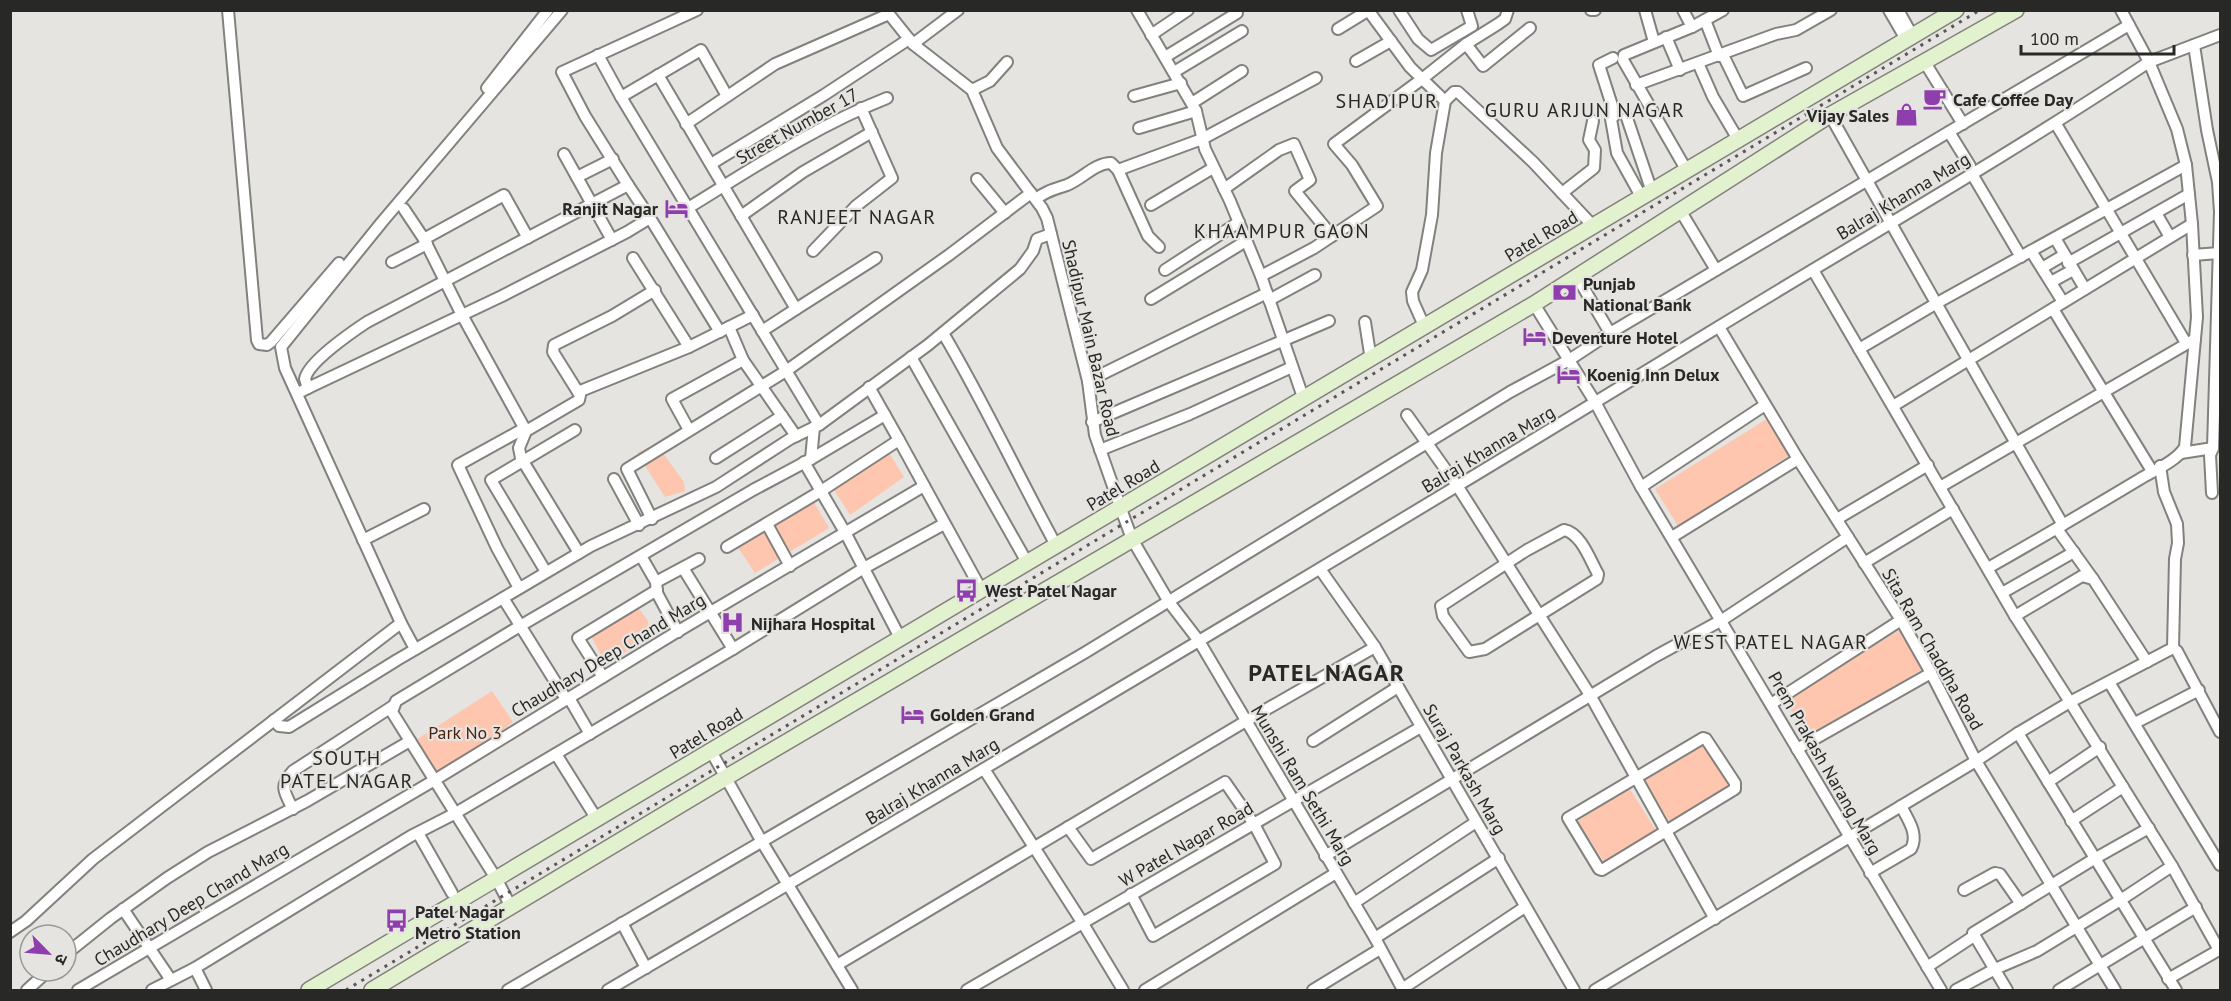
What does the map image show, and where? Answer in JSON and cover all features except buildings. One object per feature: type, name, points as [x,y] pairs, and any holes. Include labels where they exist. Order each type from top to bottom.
[{"type":"main road","name":"Patel Road","points":[[309,990],[712,753],[1956,10]]},
{"type":"main road","points":[[372,990],[725,778],[1534,304],[1576,275],[1830,115],[2016,10]]},
{"type":"street","points":[[228,10],[257,340],[262,345],[271,342],[389,205],[485,92],[548,10]]},
{"type":"street","points":[[415,649],[400,623],[297,394],[281,354],[281,346],[382,222],[562,10]]},
{"type":"street","points":[[697,10],[562,72],[585,116],[628,185],[796,436]]},
{"type":"street","points":[[711,164],[911,42],[958,10]]},
{"type":"street","points":[[1137,10],[1194,107],[1213,168],[1239,222],[1261,276],[1304,400]]},
{"type":"street","points":[[1151,35],[1188,10]]},
{"type":"street","points":[[1399,10],[1419,39],[1431,50],[1472,26],[1467,10]]},
{"type":"street","points":[[1261,276],[1290,262],[1377,206],[1352,165],[1334,144],[1422,80],[1466,44],[1505,19],[1508,10]]},
{"type":"street","points":[[1644,10],[1654,42]]},
{"type":"street","points":[[1683,10],[1692,27]]},
{"type":"street","points":[[1687,171],[1623,60],[1624,56],[1692,27],[1724,10]]},
{"type":"street","points":[[1636,85],[1776,34],[1796,30],[1832,10]]},
{"type":"street","points":[[1889,10],[1910,39]]},
{"type":"street","points":[[1898,10],[1910,39]]},
{"type":"street","points":[[2121,10],[2149,62],[2176,129],[2186,165],[2197,317],[2190,341],[2186,443],[2181,453]]},
{"type":"street","points":[[1338,29],[1369,11],[1422,80],[1445,101]]},
{"type":"street","name":"Shadipur Main Bazar Road","points":[[727,96],[775,64],[889,14],[911,42],[972,90],[996,148],[1045,212],[1088,381],[1092,422],[1132,539]]},
{"type":"street","points":[[1165,57],[1237,14]]},
{"type":"street","points":[[1705,20],[1743,96],[1806,68]]},
{"type":"street","points":[[508,990],[1169,602],[1510,392],[1569,360],[1610,333],[2129,25]]},
{"type":"street","points":[[1466,44],[1483,66],[1530,28]]},
{"type":"street","points":[[1174,72],[1242,31]]},
{"type":"street","name":"Balraj Khanna Marg","points":[[608,990],[1458,487],[1891,223],[1971,170],[2056,124],[2149,62],[2220,35]]},
{"type":"street","points":[[1666,37],[1680,70]]},
{"type":"street","points":[[1356,61],[1391,41]]},
{"type":"street","points":[[2194,45],[2207,130],[2218,182],[2219,253],[2213,448],[2210,455],[2212,493]]},
{"type":"street","points":[[621,97],[701,50],[727,96],[686,124]]},
{"type":"street","points":[[598,55],[786,371],[816,426],[807,461],[897,632]]},
{"type":"street","points":[[1612,58],[1599,65],[1615,115],[1611,119],[1617,153],[1647,195]]},
{"type":"street","points":[[1924,61],[1963,124]]},
{"type":"street","points":[[972,90],[990,81],[1007,62]]},
{"type":"street","points":[[1698,63],[1713,97],[1739,141]]},
{"type":"street","points":[[1139,128],[1194,107],[1242,71]]},
{"type":"street","points":[[658,75],[796,309]]},
{"type":"street","points":[[1118,170],[1202,138],[1316,78]]},
{"type":"street","points":[[1134,96],[1180,83]]},
{"type":"street","points":[[1425,328],[1413,301],[1412,292],[1422,270],[1432,215],[1436,153],[1445,101],[1454,92],[1458,92],[1533,162],[1594,227]]},
{"type":"street","name":"Street Number 17","points":[[688,208],[803,137],[861,108],[887,98]]},
{"type":"street","points":[[813,251],[856,206],[892,178],[861,108]]},
{"type":"street","points":[[1830,115],[1938,303],[2074,552],[2147,662]]},
{"type":"street","points":[[1627,118],[1647,195]]},
{"type":"street","points":[[1562,193],[1594,168],[1595,150],[1589,140],[1593,121]]},
{"type":"street","points":[[2056,124],[2134,259],[2190,341]]},
{"type":"street","points":[[741,216],[803,172],[872,132]]},
{"type":"street","points":[[1948,132],[2026,254],[2042,268],[2063,302]]},
{"type":"street","points":[[1224,189],[1279,150],[1294,144],[1310,180],[1295,191],[1332,236]]},
{"type":"street","points":[[564,154],[612,240]]},
{"type":"street","points":[[577,177],[613,159]]},
{"type":"street","points":[[652,519],[627,470],[786,371],[1005,213],[1033,196],[1068,184],[1104,163],[1115,165],[1148,236],[1159,247]]},
{"type":"street","points":[[1859,349],[2186,165]]},
{"type":"street","points":[[1151,205],[1213,168]]},
{"type":"street","points":[[977,179],[1005,213]]},
{"type":"street","points":[[308,388],[306,374],[337,343],[367,322],[628,185]]},
{"type":"street","points":[[2050,282],[2068,263],[2189,194]]},
{"type":"street","points":[[392,262],[504,195],[528,238]]},
{"type":"street","points":[[404,209],[426,242],[462,315],[525,429],[519,448],[522,460],[579,553]]},
{"type":"street","points":[[1680,210],[1716,270]]},
{"type":"street","points":[[2156,213],[2170,237]]},
{"type":"street","points":[[297,394],[462,315],[612,240],[650,218]]},
{"type":"street","points":[[1165,270],[1239,222]]},
{"type":"street","points":[[1893,406],[2192,224]]},
{"type":"street","points":[[274,720],[279,726],[289,727],[415,649],[579,553],[716,487],[796,436],[816,426],[943,333],[1020,269],[1033,251],[1037,239],[1051,234]]},
{"type":"street","points":[[2055,238],[2085,289]]},
{"type":"street","points":[[1151,299],[1246,241]]},
{"type":"street","points":[[2193,255],[2219,253]]},
{"type":"street","points":[[633,258],[689,347]]},
{"type":"street","points":[[762,332],[876,258]]},
{"type":"street","points":[[2042,268],[2068,263]]},
{"type":"street","points":[[1813,270],[2015,616],[2100,747],[2220,951],[2168,979]]},
{"type":"street","points":[[1088,381],[1315,275]]},
{"type":"street","points":[[1576,275],[1610,333]]},
{"type":"street","points":[[519,588],[497,548],[458,465],[579,400],[580,395],[553,352],[554,345],[612,316],[654,290]]},
{"type":"street","name":"Prem Prakash Narang Marg","points":[[1534,304],[1595,402],[1641,487],[1941,990]]},
{"type":"street","points":[[2053,309],[2103,391],[2156,469],[2177,524],[2173,648]]},
{"type":"street","points":[[578,392],[689,347],[753,315]]},
{"type":"street","points":[[1092,422],[1329,321]]},
{"type":"street","points":[[1365,322],[1371,360]]},
{"type":"street","name":"Sita Ram Chaddha Road","points":[[1719,327],[1798,459],[1901,620],[1976,761],[2115,990]]},
{"type":"street","points":[[943,333],[968,375],[1057,547]]},
{"type":"street","points":[[1940,487],[2190,341]]},
{"type":"street","points":[[910,357],[1028,564]]},
{"type":"street","points":[[689,430],[672,399],[743,360]]},
{"type":"street","points":[[1100,450],[1190,414],[1292,367]]},
{"type":"street","points":[[869,387],[977,582]]},
{"type":"street","points":[[1641,487],[1765,405]]},
{"type":"street","points":[[511,907],[392,712],[396,701],[520,626],[885,415]]},
{"type":"street","points":[[1407,415],[1458,487],[1590,696],[1715,919]]},
{"type":"street","points":[[716,458],[782,416]]},
{"type":"street","points":[[546,572],[491,480],[575,430]]},
{"type":"street","points":[[727,547],[821,491],[899,440]]},
{"type":"street","points":[[1988,568],[2181,453],[2213,448]]},
{"type":"street","points":[[1672,537],[1798,459]]},
{"type":"street","points":[[1838,519],[1928,465]]},
{"type":"street","points":[[614,479],[639,525]]},
{"type":"street","name":"Chaudhary Deep Chand Marg","points":[[78,990],[433,781],[567,698],[924,486]]},
{"type":"street","points":[[363,540],[424,509]]},
{"type":"street","points":[[1864,563],[1953,509]]},
{"type":"street","points":[[766,524],[790,567]]},
{"type":"street","points":[[152,990],[195,968],[418,833],[590,734],[864,568],[945,524]]},
{"type":"street","points":[[1567,531],[1578,539],[1599,577],[1539,615],[1485,649],[1469,652],[1443,616],[1441,609],[1443,603],[1506,563],[1554,534],[1567,531]]},
{"type":"street","points":[[1325,856],[1590,696],[1722,620],[1848,537]]},
{"type":"street","name":"Munshi Ram Sethi Marg","points":[[1132,539],[1169,602],[1199,641],[1375,938],[1402,990]]},
{"type":"street","points":[[2002,593],[2074,552]]},
{"type":"street","points":[[641,556],[678,632]]},
{"type":"street","points":[[603,677],[578,638],[699,559]]},
{"type":"street","points":[[683,568],[733,649]]},
{"type":"street","name":"Suraj Parkash Marg","points":[[1320,569],[1375,647],[1574,990]]},
{"type":"street","points":[[2015,616],[2082,576],[2093,579]]},
{"type":"street","points":[[503,598],[590,734]]},
{"type":"street","points":[[1771,704],[1901,620]]},
{"type":"street","points":[[10,932],[26,921],[93,860],[400,623]]},
{"type":"street","points":[[837,965],[1246,721],[1375,647]]},
{"type":"street","points":[[1595,990],[2070,702],[2173,648]]},
{"type":"street","points":[[2173,648],[2177,651],[2199,690],[2220,732]]},
{"type":"street","points":[[1797,749],[1931,673]]},
{"type":"street","points":[[2109,682],[2220,865]]},
{"type":"street","points":[[1313,741],[1398,687]]},
{"type":"street","points":[[2135,723],[2199,690]]},
{"type":"street","points":[[293,809],[285,795],[286,778],[293,771],[393,706]]},
{"type":"street","name":"W Patel Nagar Road","points":[[967,990],[1421,727]]},
{"type":"street","points":[[2018,733],[2119,901],[2145,938],[2176,990]]},
{"type":"street","points":[[1703,738],[1706,739],[1736,786],[1732,792],[1666,831],[1602,870],[1599,869],[1568,821],[1571,816],[1703,738]]},
{"type":"street","points":[[78,945],[123,909],[208,852],[293,809],[410,741]]},
{"type":"street","points":[[2048,782],[2100,747]]},
{"type":"street","points":[[712,753],[762,842],[852,990]]},
{"type":"street","points":[[556,754],[593,813]]},
{"type":"street","points":[[984,769],[1123,990]]},
{"type":"street","points":[[1068,827],[1091,859],[1225,782],[1254,824],[1275,864],[1154,936],[1131,894]]},
{"type":"street","points":[[2071,821],[2123,787]]},
{"type":"street","points":[[1870,873],[1911,849],[1914,843],[1913,830],[1901,806]]},
{"type":"street","points":[[1354,903],[1476,822]]},
{"type":"street","points":[[1927,967],[1974,936],[1973,933],[2149,828]]},
{"type":"street","points":[[418,833],[452,893]]},
{"type":"street","points":[[1375,938],[1499,858]]},
{"type":"street","points":[[1956,990],[1995,969],[2037,951],[2172,866]]},
{"type":"street","points":[[1144,990],[1336,873]]},
{"type":"street","points":[[1964,890],[1995,873],[2000,874],[2021,904]]},
{"type":"street","points":[[1402,990],[1525,907]]},
{"type":"street","points":[[2059,990],[2196,907]]},
{"type":"street","points":[[123,909],[171,980]]},
{"type":"street","points":[[622,923],[646,968]]},
{"type":"street","points":[[1974,936],[2007,990]]},
{"type":"street","points":[[1313,990],[1380,949]]},
{"type":"street","points":[[195,968],[206,990]]},
{"type":"green space","points":[[1770,417],[1793,453],[1678,526],[1655,489]]},
{"type":"green space","points":[[656,444],[684,482],[685,491],[665,497],[637,453]]},
{"type":"green space","points":[[888,451],[904,477],[850,515],[833,488]]},
{"type":"green space","points":[[812,499],[829,528],[755,573],[737,546]]},
{"type":"green space","points":[[637,606],[648,621],[651,638],[605,663],[589,632]]},
{"type":"green space","points":[[1900,630],[1924,668],[1809,739],[1785,701]]},
{"type":"green space","name":"Park No 3","points":[[492,691],[513,722],[480,747],[436,775],[416,740]]},
{"type":"green space","points":[[1702,742],[1732,789],[1673,827],[1643,780]]},
{"type":"green space","points":[[1629,788],[1657,832],[1606,865],[1578,821]]},
{"type":"railway","points":[[346,990],[1980,10]]},
{"type":"place","name":"Cafe Coffee Day","points":[[1935,99]]},
{"type":"place","name":"Vijay Sales","points":[[1907,115]]},
{"type":"place","name":"Ranjit Nagar","points":[[676,208]]},
{"type":"place","name":"Punjab National Bank","points":[[1565,293]]},
{"type":"place","name":"Deventure Hotel","points":[[1534,337]]},
{"type":"place","name":"Koenig Inn Delux","points":[[1569,374]]},
{"type":"place","name":"West Patel Nagar","points":[[967,590]]},
{"type":"place","name":"Nijhara Hospital","points":[[733,623]]},
{"type":"place","name":"Golden Grand","points":[[912,714]]},
{"type":"place","name":"Patel Nagar Metro Station","points":[[397,921]]},
{"type":"district","name":"SHADIPUR","points":[[1387,101]]},
{"type":"district","name":"GURU ARJUN NAGAR","points":[[1585,110]]},
{"type":"district","name":"RANJEET NAGAR","points":[[857,217]]},
{"type":"district","name":"KHAAMPUR GAON","points":[[1282,231]]},
{"type":"district","name":"WEST PATEL NAGAR","points":[[1771,642]]},
{"type":"district","name":"PATEL NAGAR","points":[[1327,672]]},
{"type":"district","name":"SOUTH PATEL NAGAR","points":[[347,770]]}]
